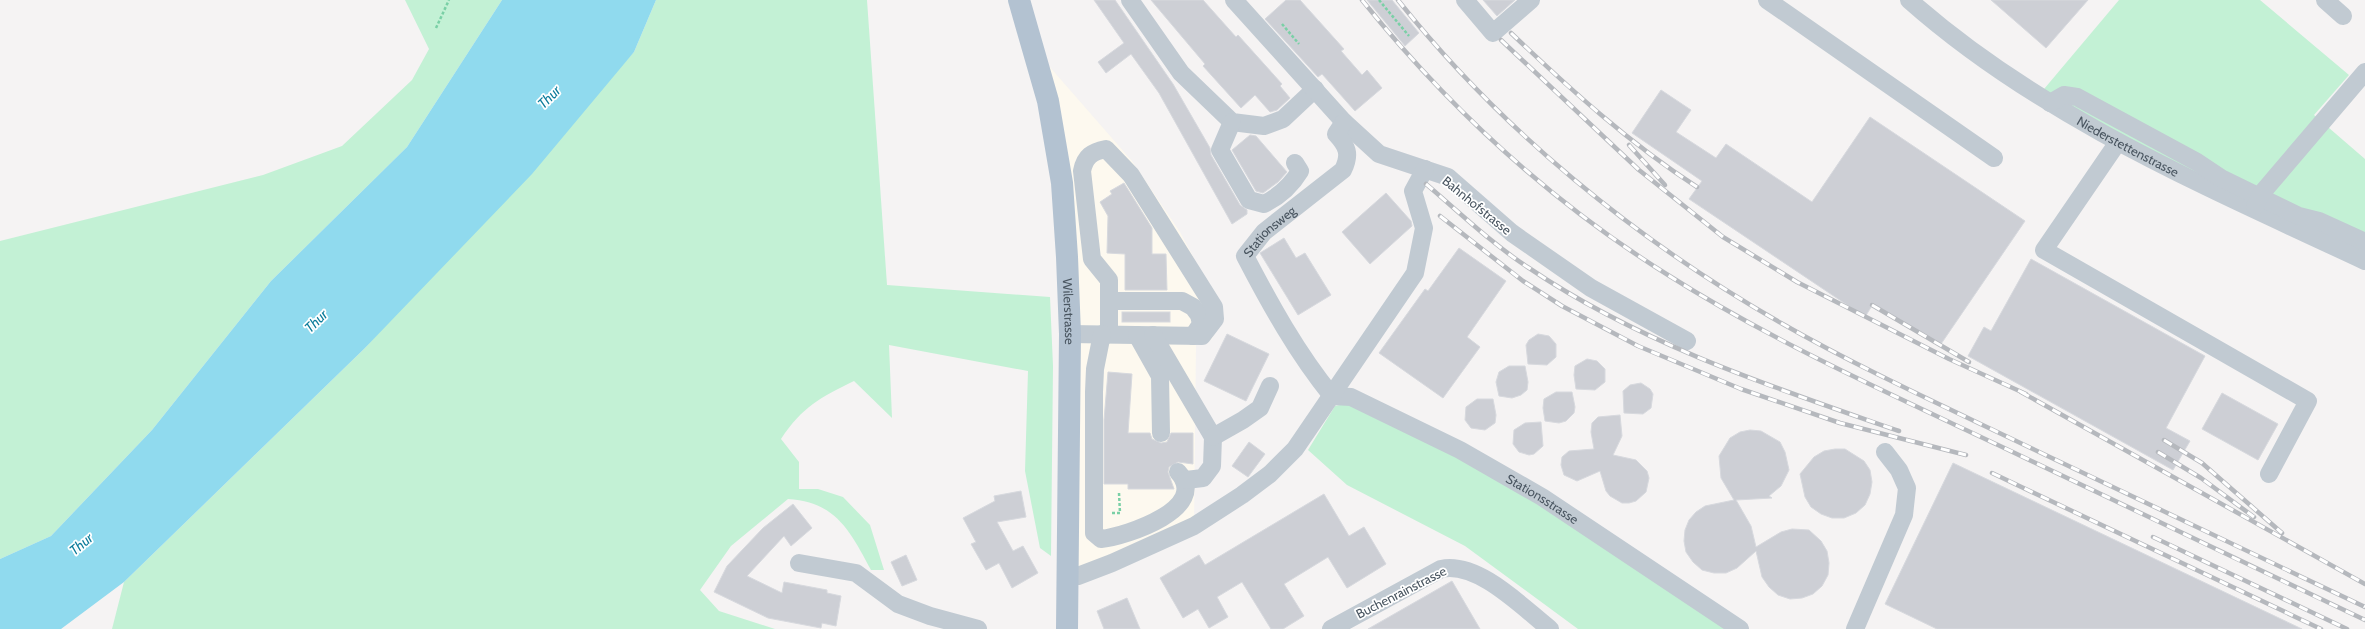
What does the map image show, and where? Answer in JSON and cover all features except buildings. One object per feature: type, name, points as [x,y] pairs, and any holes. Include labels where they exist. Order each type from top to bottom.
[{"type":"main road","name":"Wilerstrasse","points":[[1019,0],[1048,101],[1062,183],[1070,334],[1067,629]]},
{"type":"street","points":[[1130,0],[1181,73],[1232,122],[1264,126],[1282,119],[1315,90]]},
{"type":"street","name":"Bahnhofstrasse","points":[[1234,0],[1344,122],[1379,154],[1393,161],[1426,169],[1448,177],[1512,233],[1591,288],[1687,341]]},
{"type":"street","points":[[1465,0],[1493,33],[1531,0]]},
{"type":"street","points":[[1767,0],[1994,158]]},
{"type":"street","name":"Niederstettenstrasse","points":[[1909,0],[1977,54],[2050,103],[2118,142],[2257,202],[2365,261]]},
{"type":"street","points":[[2325,0],[2343,16]]},
{"type":"street","points":[[2257,202],[2365,72]]},
{"type":"street","points":[[2050,103],[2064,95],[2077,97],[2197,162],[2257,202],[2365,242]]},
{"type":"street","points":[[1232,122],[1220,150],[1249,200],[1264,204],[1275,199],[1293,183],[1300,171],[1295,163]]},
{"type":"street","name":"Stationsweg","points":[[1332,396],[1315,374],[1272,307],[1245,256],[1264,232],[1343,170],[1348,160],[1348,151],[1336,134],[1344,122]]},
{"type":"street","points":[[2118,142],[2044,250],[2308,401],[2269,474]]},
{"type":"street","points":[[1070,334],[1106,334],[1202,336],[1209,329],[1215,319],[1214,307],[1131,175],[1106,149],[1093,152],[1084,161],[1082,171],[1092,259],[1110,280],[1106,334],[1095,369],[1094,392],[1092,454],[1094,533],[1101,539],[1112,538],[1155,522],[1182,502],[1187,490],[1182,476],[1203,478],[1212,466],[1213,437],[1145,335]]},
{"type":"street","points":[[1068,575],[1078,576],[1157,544],[1194,526],[1242,495],[1270,474],[1295,449],[1415,273],[1424,228],[1413,191],[1426,169]]},
{"type":"street","points":[[1109,301],[1182,301],[1193,307],[1199,315],[1201,324],[1193,336]]},
{"type":"street","points":[[1145,335],[1160,376],[1160,433]]},
{"type":"street","points":[[1213,437],[1244,420],[1260,408],[1270,386]]},
{"type":"street","name":"Stationsstrasse","points":[[1332,396],[1351,397],[1460,450],[1542,497],[1740,629]]},
{"type":"street","points":[[1854,629],[1904,515],[1907,488],[1899,470],[1885,452]]},
{"type":"street","points":[[799,564],[856,572],[898,604],[930,616],[978,629]]},
{"type":"street","name":"Buchenrainstrasse","points":[[1331,629],[1441,569],[1452,566],[1472,571],[1487,580],[1550,629]]},
{"type":"path","points":[[436,28],[449,0]]},
{"type":"path","points":[[1379,0],[1409,36]]},
{"type":"shaded area","points":[[1035,50],[1132,161],[1180,232],[1219,305],[1221,320],[1212,339],[1196,345],[1194,526],[1078,576],[1070,334]]},
{"type":"green space","points":[[405,0],[502,0],[407,147],[271,281],[152,430],[51,536],[0,559],[0,241],[263,175],[342,146],[412,80],[429,49]]},
{"type":"green space","points":[[656,0],[867,0],[887,285],[1050,297],[1053,366],[1051,556],[1040,548],[1025,471],[1028,371],[889,345],[892,418],[854,381],[813,404],[797,418],[781,439],[799,462],[799,489],[818,489],[843,497],[870,525],[884,570],[871,570],[848,531],[830,512],[804,501],[788,499],[731,546],[700,590],[719,611],[775,629],[112,629],[124,582],[365,348],[634,52]]},
{"type":"green space","points":[[2119,0],[2260,0],[2349,75],[2314,115],[2365,159],[2365,261],[2039,95]]},
{"type":"green space","points":[[1354,402],[1546,502],[1735,629],[1578,629],[1465,546],[1347,485],[1308,450],[1335,406]]},
{"type":"water","name":"Thur","points":[[502,0],[656,0],[634,52],[532,174],[365,348],[124,582],[61,629],[0,629],[0,559],[51,536],[152,430],[271,281],[407,147]]},
{"type":"railway","points":[[1362,0],[1395,40],[1430,78],[1503,150],[1542,184],[1583,216],[1625,247],[1668,275],[1748,322],[1830,365],[2365,620]]},
{"type":"railway","points":[[1398,0],[1438,48],[1481,94],[1574,180],[1624,219],[1727,291],[1781,323],[1875,373],[2365,607]]},
{"type":"railway","points":[[1511,33],[1555,74],[1624,134],[1697,187]]},
{"type":"railway","points":[[1501,40],[1639,170],[1723,237],[1797,282],[1949,359],[2026,394]]},
{"type":"railway","points":[[1629,145],[1665,185]]},
{"type":"railway","points":[[1426,184],[1515,259],[1572,295],[1616,319],[1708,362],[1803,398],[1899,431]]},
{"type":"railway","points":[[1440,216],[1523,281],[1562,306],[1638,346],[1741,389],[1840,423],[1966,455]]},
{"type":"railway","points":[[1872,305],[1969,362]]},
{"type":"railway","points":[[2021,392],[2365,584]]},
{"type":"railway","points":[[2164,440],[2202,463],[2282,533]]},
{"type":"railway","points":[[2158,452],[2201,478],[2254,517]]},
{"type":"railway","points":[[1992,473],[2321,629]]},
{"type":"railway","points":[[2153,537],[2347,629]]}]
